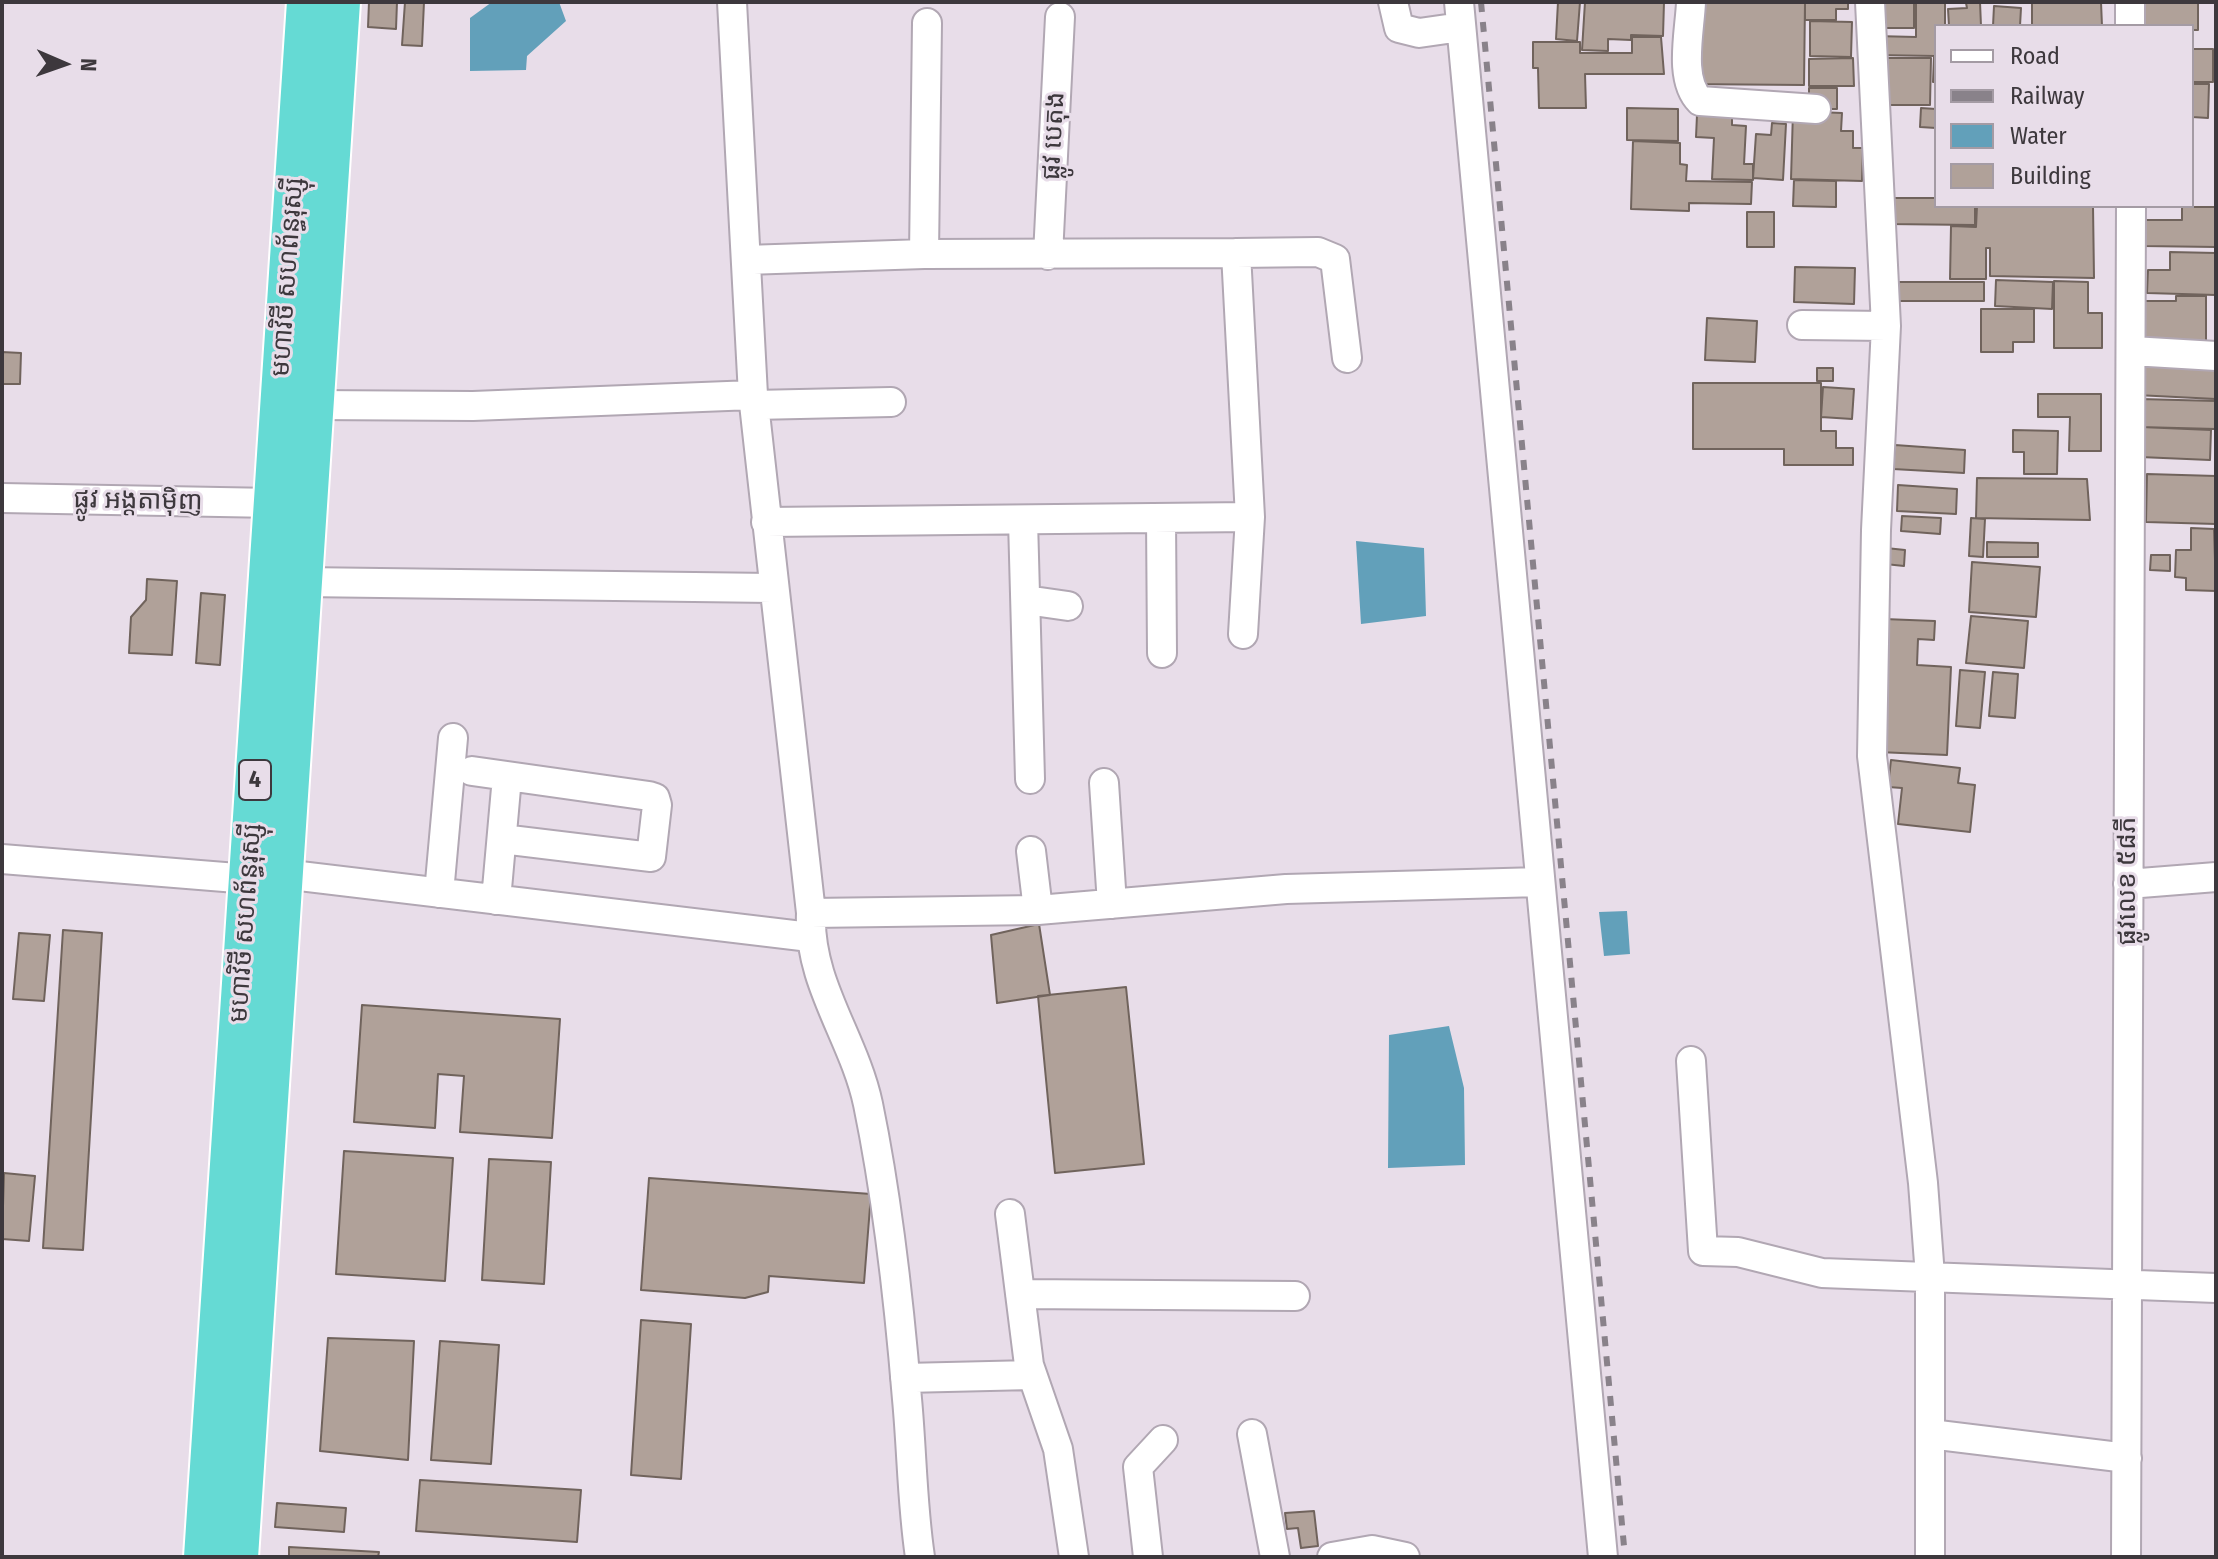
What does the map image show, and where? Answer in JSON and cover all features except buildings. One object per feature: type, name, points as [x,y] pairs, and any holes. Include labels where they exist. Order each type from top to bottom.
[{"type":"highway","name":"មហាវិថី សហព័ន្ធរុស្ស៊ី","points":[[204,1557],[266,876],[302,582],[313,405],[307,252],[307,2]]},
{"type":"highway","name":"មហាវិថី សហព័ន្ធរុស្ស៊ី","points":[[238,1557],[266,876],[274,503],[340,2]]},
{"type":"street","points":[[732,2],[753,400],[810,925],[822,985],[867,1100],[890,1241],[905,1378],[912,1505],[920,1557]]},
{"type":"street","points":[[1393,2],[1399,28],[1419,33],[1460,15],[1603,1557]]},
{"type":"street","points":[[1691,2],[1688,80],[1692,93],[1700,101],[1816,109]]},
{"type":"street","points":[[1870,2],[1886,326],[1876,530],[1872,756],[1923,1183],[1930,1276],[1930,1557]]},
{"type":"street","points":[[2130,2],[2130,24]]},
{"type":"street","name":"ផ្លូវ បេតុង","points":[[1048,255],[1060,17]]},
{"type":"street","points":[[924,254],[927,23]]},
{"type":"street","name":"ផ្លូវលេខ ៥៨ភី","points":[[2126,1557],[2131,208]]},
{"type":"street","points":[[746,260],[924,254],[1318,252],[1335,259],[1347,358]]},
{"type":"street","points":[[1236,253],[1250,517],[1243,634]]},
{"type":"street","points":[[1802,325],[1886,326]]},
{"type":"street","points":[[2132,351],[2216,356]]},
{"type":"street","points":[[313,405],[473,406],[753,400],[891,402]]},
{"type":"street","name":"ផ្លូវ អង្តតាម៉ិញ","points":[[2,498],[274,503]]},
{"type":"street","points":[[766,522],[1250,517]]},
{"type":"street","points":[[1161,518],[1162,653]]},
{"type":"street","points":[[1023,520],[1030,779]]},
{"type":"street","points":[[302,582],[772,588]]},
{"type":"street","points":[[1026,600],[1068,606]]},
{"type":"street","points":[[439,893],[453,738]]},
{"type":"street","points":[[472,771],[655,798],[654,850],[651,857],[502,839]]},
{"type":"street","points":[[496,900],[507,777]]},
{"type":"street","points":[[1104,783],[1112,904]]},
{"type":"street","points":[[1031,851],[1038,910]]},
{"type":"street","points":[[2,859],[266,876],[496,900],[810,925],[1286,889],[1540,882]]},
{"type":"street","points":[[2128,884],[2216,877]]},
{"type":"street","points":[[1691,1061],[1703,1251],[1738,1252],[1822,1273],[2216,1288]]},
{"type":"street","points":[[1010,1214],[1032,1375],[1058,1449],[1074,1557]]},
{"type":"street","points":[[1020,1294],[1295,1296]]},
{"type":"street","points":[[905,1378],[1032,1375]]},
{"type":"street","points":[[1252,1434],[1275,1557]]},
{"type":"street","points":[[1930,1434],[2127,1458]]},
{"type":"street","points":[[1148,1557],[1138,1467],[1163,1440]]},
{"type":"street","points":[[1332,1557],[1372,1550],[1405,1557]]},
{"type":"water","points":[[492,2],[559,2],[566,21],[527,56],[526,70],[470,71],[470,18]]},
{"type":"water","points":[[1356,541],[1424,548],[1426,616],[1361,624]]},
{"type":"water","points":[[1627,911],[1630,954],[1604,956],[1599,912]]},
{"type":"water","points":[[1449,1026],[1464,1088],[1465,1165],[1388,1168],[1389,1035]]},
{"type":"railway","points":[[1481,2],[1625,1557]]}]
